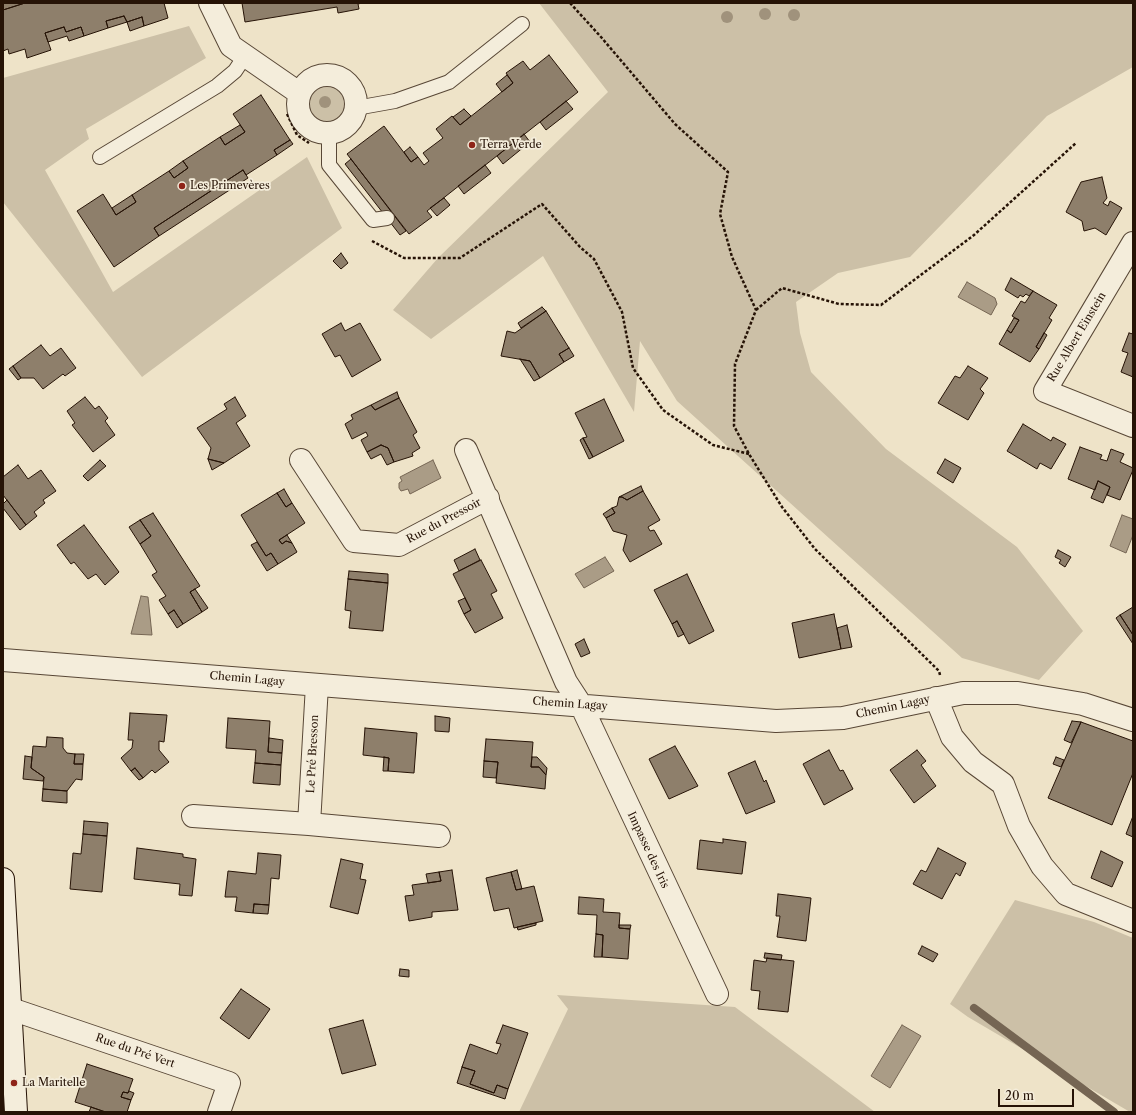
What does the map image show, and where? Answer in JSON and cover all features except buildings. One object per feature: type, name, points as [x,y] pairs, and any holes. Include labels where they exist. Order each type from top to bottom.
[{"type":"street","points":[[210,3],[231,46],[299,93]]},
{"type":"street","points":[[320,75],[334,76],[347,82],[356,98],[356,108],[353,117],[347,126],[339,131],[329,134],[314,131],[303,122],[298,113],[297,103],[299,93],[304,85],[311,79],[320,75]]},
{"type":"street","name":"Rue Albert Einstein","points":[[1133,243],[1045,391],[1133,426]]},
{"type":"street","name":"Rue du Pressoir","points":[[466,450],[488,498],[566,682],[581,705]]},
{"type":"street","name":"Rue du Pressoir","points":[[301,460],[354,541],[399,545],[488,498]]},
{"type":"street","name":"Chemin Lagay","points":[[3,660],[776,721],[843,718],[963,693],[1018,694],[1083,704],[1133,720]]},
{"type":"street","points":[[3,676],[29,661]]},
{"type":"street","name":"Le Pré Bresson","points":[[309,824],[317,685]]},
{"type":"street","points":[[936,698],[952,737],[973,762],[1003,784],[1019,826],[1038,859],[1066,894],[1133,921]]},
{"type":"street","name":"Impasse des Iris","points":[[581,705],[717,994]]},
{"type":"street","points":[[193,816],[309,824],[439,836]]},
{"type":"street","points":[[3,880],[16,1112]]},
{"type":"street","name":"Rue du Pré Vert","points":[[11,1009],[230,1083],[219,1112]]},
{"type":"lane","points":[[356,108],[395,101],[450,82],[522,24]]},
{"type":"lane","points":[[100,157],[217,86],[235,71],[245,56]]},
{"type":"lane","points":[[329,134],[329,166],[362,209],[373,220],[387,218]]},
{"type":"path","points":[[570,3],[676,124],[728,172],[720,214],[732,257],[756,310]]},
{"type":"path","points":[[963,693],[942,684],[939,671],[815,549],[782,507],[749,454],[734,426],[735,364],[756,310],[782,288],[839,304],[881,305],[974,235],[1076,143]]},
{"type":"path","points":[[362,209],[357,223],[373,242],[404,258],[460,258],[542,204],[580,247],[594,259],[622,312],[633,368],[663,410],[713,445],[749,454]]},
{"type":"shaded area","points":[[539,3],[1133,3],[1133,67],[1047,116],[910,257],[838,273],[796,302],[800,333],[811,372],[886,449],[1017,547],[1083,631],[1039,680],[962,658],[677,401],[640,341],[634,412],[543,256],[431,339],[393,310],[438,258],[608,92]]},
{"type":"shaded area","points":[[189,26],[206,58],[86,129],[89,139],[45,170],[113,292],[307,157],[342,228],[142,377],[3,202],[3,78]]},
{"type":"shaded area","points":[[331,87],[340,92],[344,98],[344,112],[340,118],[331,123],[323,123],[314,118],[310,112],[309,101],[314,92],[320,88]]},
{"type":"shaded area","points":[[967,282],[995,298],[997,304],[991,315],[958,297]]},
{"type":"shaded area","points":[[433,460],[441,478],[410,494],[408,489],[401,491],[399,488],[399,483],[402,481],[400,477]]},
{"type":"shaded area","points":[[1122,515],[1133,519],[1133,535],[1126,553],[1110,546]]},
{"type":"shaded area","points":[[605,557],[614,571],[584,588],[575,574]]},
{"type":"shaded area","points":[[141,596],[148,597],[152,635],[131,634]]},
{"type":"shaded area","points":[[1015,900],[1094,922],[1133,938],[1133,1112],[1130,1112],[968,1017],[950,1004]]},
{"type":"shaded area","points":[[557,995],[735,1007],[875,1112],[519,1112],[568,1009]]},
{"type":"shaded area","points":[[902,1025],[921,1036],[890,1088],[871,1076]]},
{"type":"waterway","points":[[974,1008],[1114,1112]]},
{"type":"place","name":"Terra Verde","points":[[472,145]]},
{"type":"place","name":"Les Primevères","points":[[182,186]]},
{"type":"place","name":"La Maritelle","points":[[14,1083]]}]
